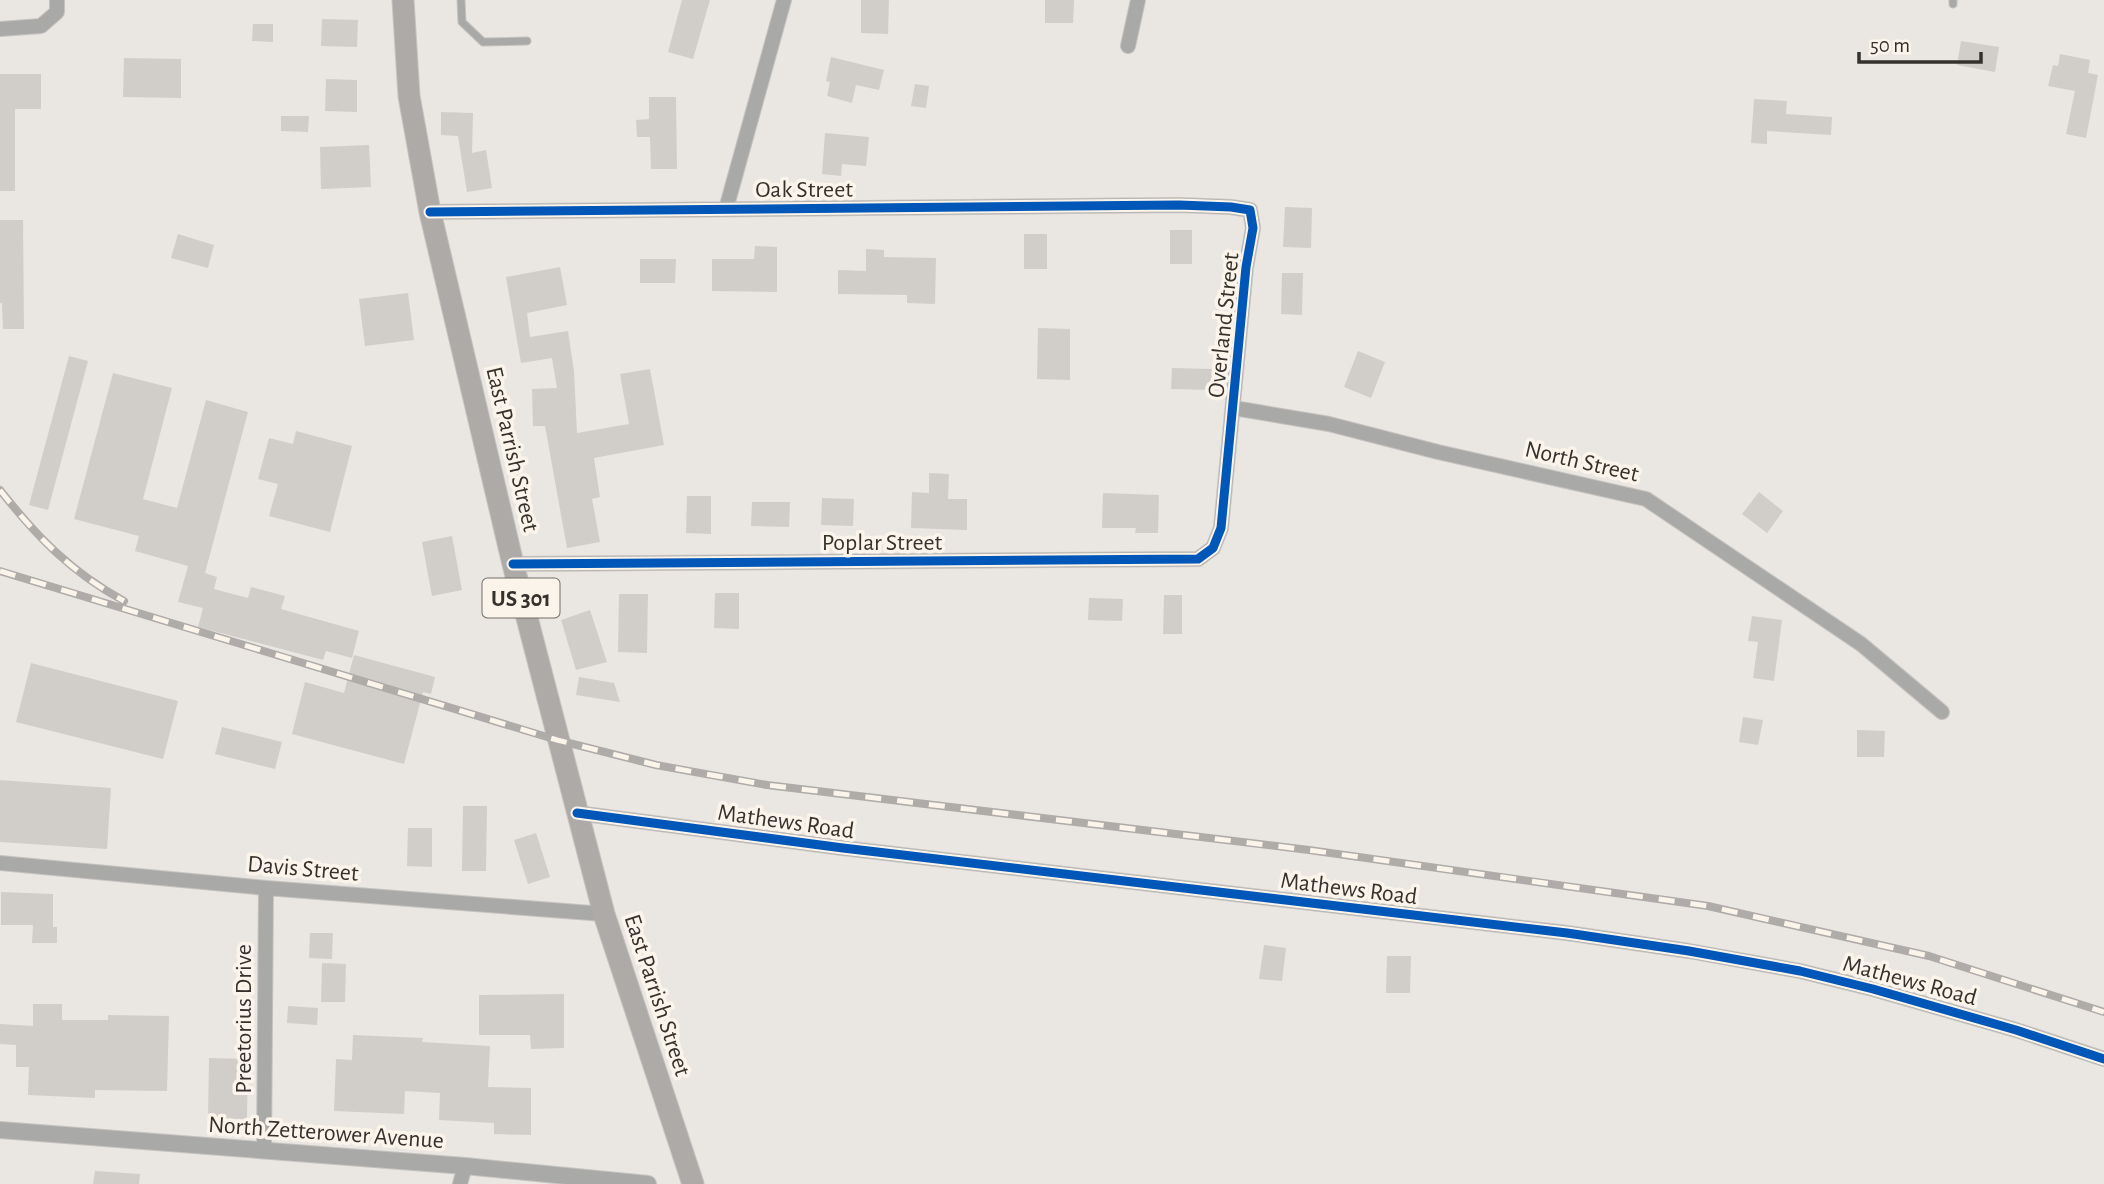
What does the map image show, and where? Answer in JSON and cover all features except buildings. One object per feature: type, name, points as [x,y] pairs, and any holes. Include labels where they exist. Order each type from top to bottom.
[{"type":"main road","name":"East Parrish Street","points":[[404,0],[410,96],[430,212],[513,564],[604,914],[694,1184]]},
{"type":"street","points":[[2,29],[41,26],[57,12],[57,0]]},
{"type":"street","points":[[726,209],[784,0]]},
{"type":"street","points":[[1128,46],[1138,0]]},
{"type":"street","name":"Oak Street","points":[[430,212],[1179,205]]},
{"type":"street","name":"Overland Street","points":[[1179,205],[1250,210],[1252,228],[1222,515]]},
{"type":"street","name":"North Street","points":[[1234,408],[1329,424],[1438,452],[1646,499],[1861,643],[1942,712]]},
{"type":"street","name":"Poplar Street","points":[[513,564],[1198,559],[1213,548],[1221,528],[1222,515]]},
{"type":"street","name":"Mathews Road","points":[[577,813],[843,848],[1567,933],[1689,951],[1800,971],[1873,989],[2016,1030],[2104,1059]]},
{"type":"street","name":"Davis Street","points":[[0,863],[266,888],[604,914]]},
{"type":"street","name":"Preetorius Drive","points":[[264,1151],[266,888]]},
{"type":"street","name":"North Zetterower Avenue","points":[[0,1130],[465,1166],[648,1184]]},
{"type":"street","points":[[460,1184],[465,1166]]},
{"type":"lane","points":[[461,0],[462,22],[483,42],[527,41]]},
{"type":"railway","points":[[0,490],[71,566],[124,601]]},
{"type":"railway","points":[[0,571],[557,740],[656,765],[767,785],[1309,850],[1708,906],[1929,956],[2104,1012]]},
{"type":"cycle path","points":[[430,212],[1179,205],[1250,210],[1253,228],[1246,267],[1221,528],[1213,548],[1198,559],[513,564]]},
{"type":"cycle path","points":[[577,813],[843,848],[1567,933],[1689,951],[1800,971],[1873,989],[2016,1030],[2104,1059]]}]
